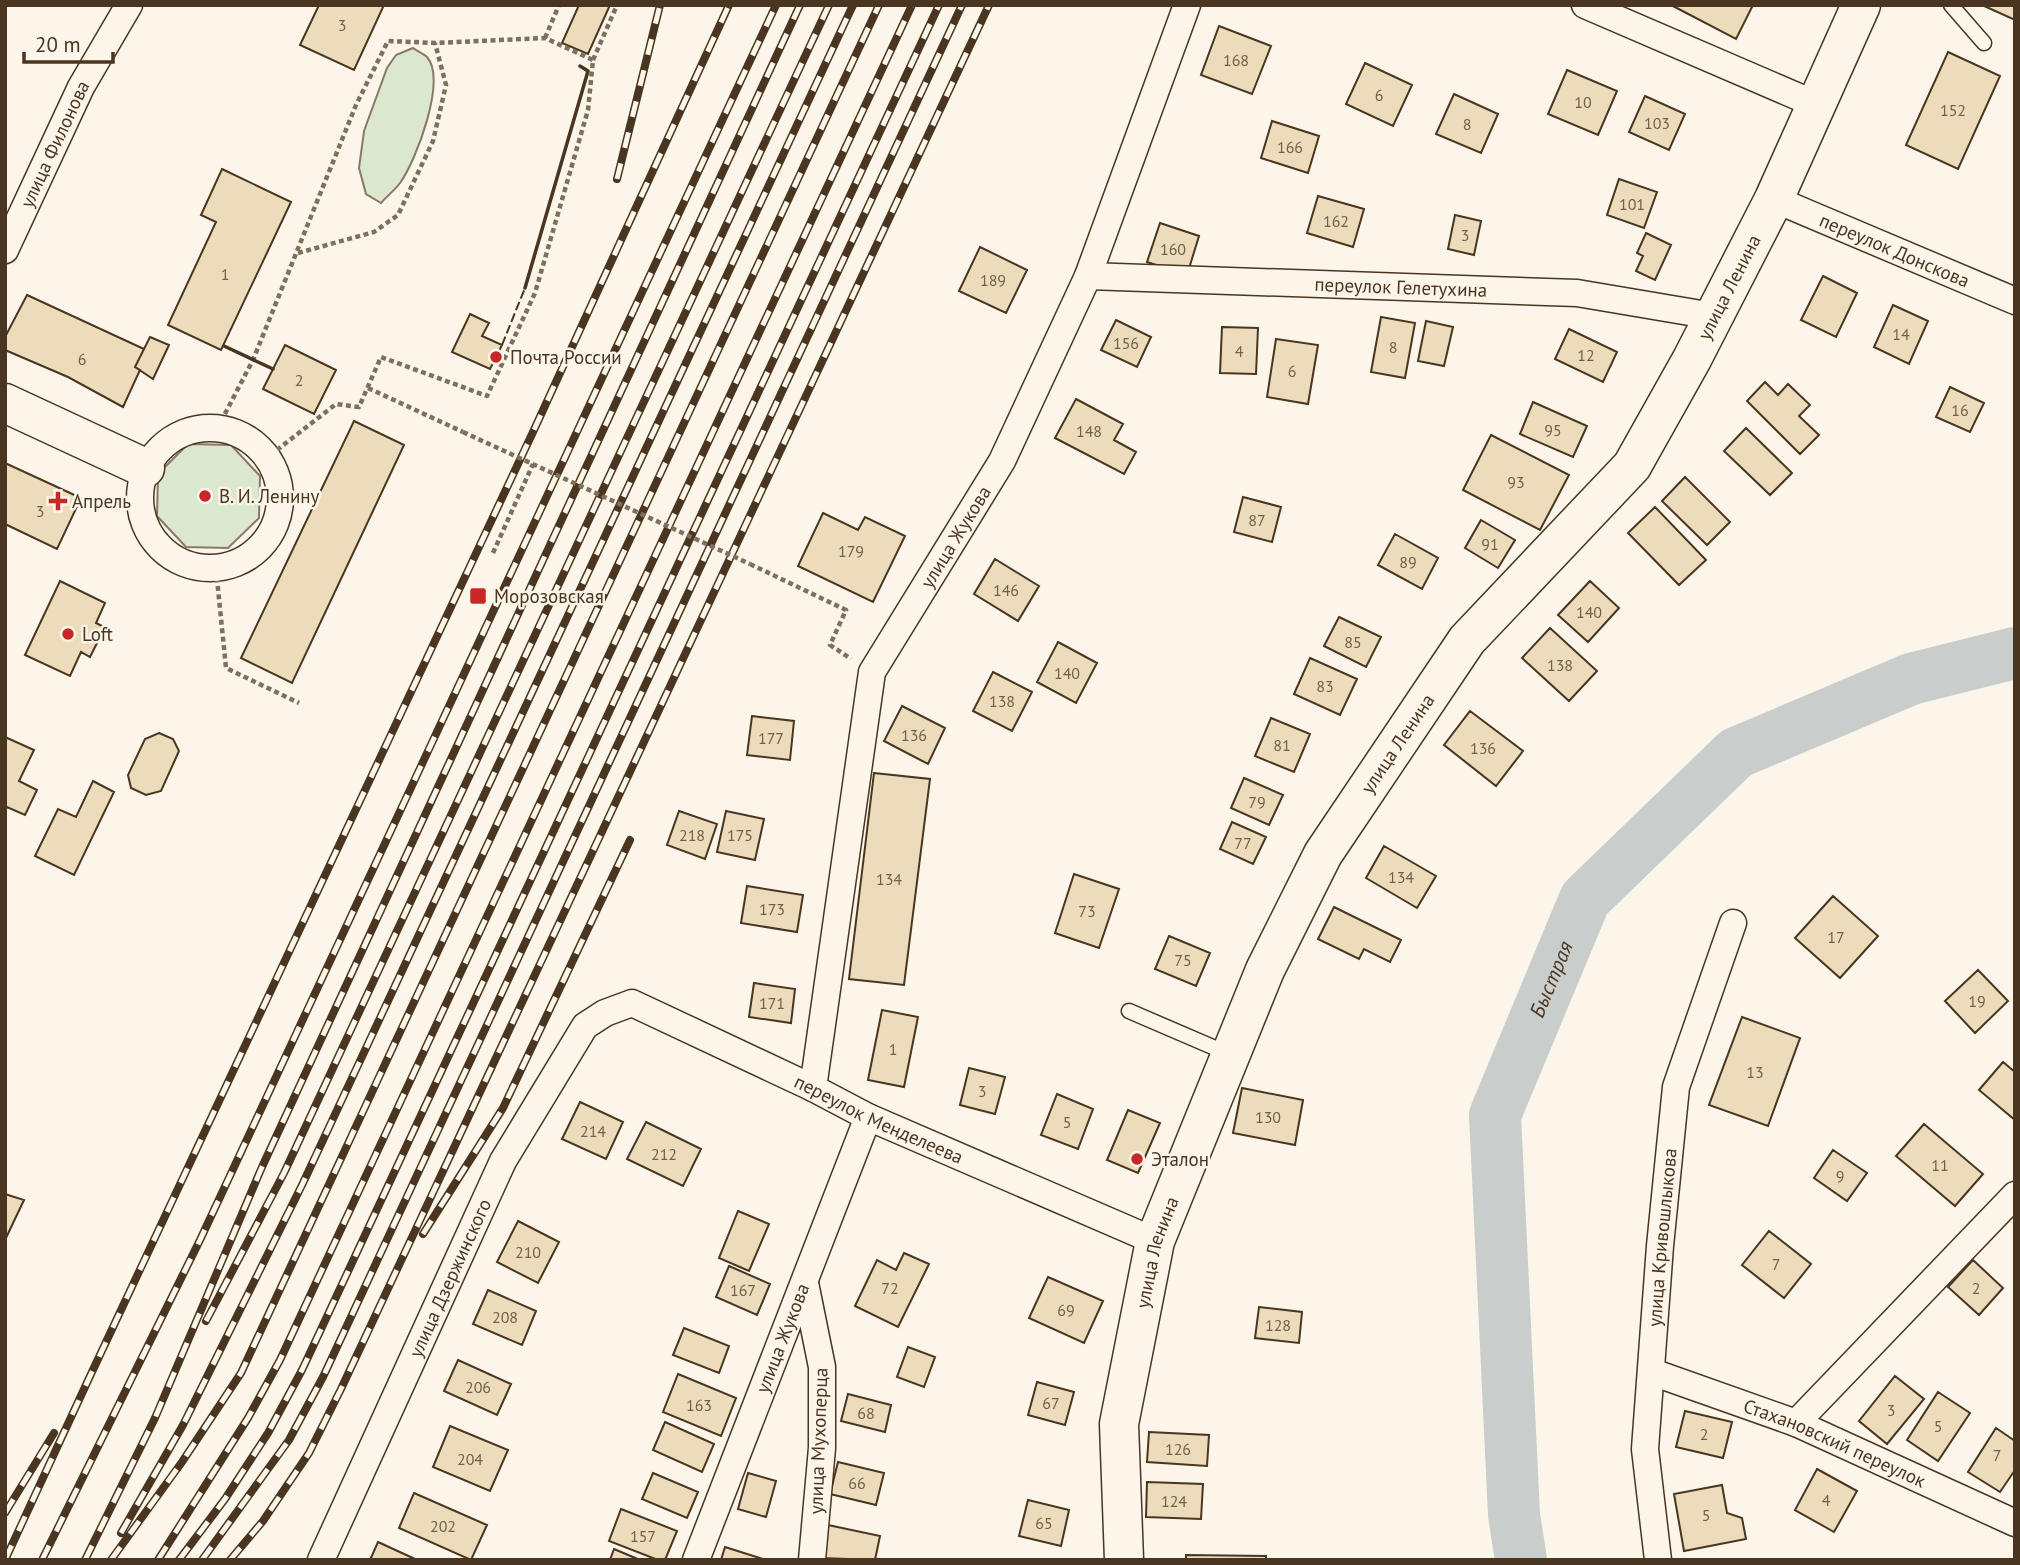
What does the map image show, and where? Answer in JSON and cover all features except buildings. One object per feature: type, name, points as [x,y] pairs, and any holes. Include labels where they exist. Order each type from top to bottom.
[{"type":"street","name":"улица Филонова","points":[[5,250],[81,87],[130,5]]},
{"type":"street","name":"улица Жукова","points":[[813,1088],[872,672],[1002,461],[1088,276],[1187,5]]},
{"type":"street","points":[[1585,5],[1815,104]]},
{"type":"street","name":"улица Ленина","points":[[1124,1560],[1119,1423],[1155,1241],[1265,970],[1323,854],[1467,640],[1632,466],[1692,359],[1774,199],[1861,5]]},
{"type":"street","name":"переулок Донскова","points":[[1774,199],[2015,301]]},
{"type":"street","name":"переулок Гелетухина","points":[[1088,276],[1577,293],[1713,316]]},
{"type":"street","points":[[5,403],[145,468]]},
{"type":"street","points":[[203,427],[217,429],[240,434],[268,457],[281,492],[274,528],[250,557],[216,569],[179,563],[151,539],[139,505],[145,468],[169,440],[203,427]]},
{"type":"street","name":"улица Кривошлыкова","points":[[1658,1560],[1645,1449],[1660,1246],[1676,1087],[1732,923]]},
{"type":"street","name":"переулок Менделеева","points":[[605,1013],[632,1003],[813,1088],[868,1118],[1155,1241]]},
{"type":"street","name":"улица Дзержинского","points":[[321,1560],[503,1161],[584,1026],[605,1013]]},
{"type":"street","name":"улица Жукова","points":[[696,1560],[868,1118]]},
{"type":"street","points":[[1796,1423],[2015,1195]]},
{"type":"street","name":"улица Мухоперца","points":[[805,1283],[822,1367],[822,1448],[812,1560]]},
{"type":"street","name":"Стахановский переулок","points":[[1651,1371],[1796,1423],[2015,1522]]},
{"type":"lane","points":[[1951,5],[1984,43]]},
{"type":"lane","points":[[1129,1010],[1231,1055]]},
{"type":"path","points":[[545,38],[559,5]]},
{"type":"path","points":[[268,457],[336,404],[359,407],[381,357],[487,396],[535,293],[588,110],[593,60],[617,5]]},
{"type":"path","points":[[217,429],[253,360],[356,105],[388,41],[435,43],[545,38],[593,60]]},
{"type":"path","points":[[298,253],[373,232],[398,215],[433,141],[446,85],[435,43]]},
{"type":"path","points":[[368,388],[846,610],[830,645]]},
{"type":"path","points":[[493,553],[533,464]]},
{"type":"path","points":[[216,569],[226,668],[299,703]]},
{"type":"green space","points":[[413,48],[427,57],[432,68],[431,101],[421,140],[407,172],[398,186],[381,203],[366,194],[359,168],[364,131],[387,68],[396,55]]},
{"type":"green space","points":[[188,444],[231,445],[260,476],[259,518],[228,548],[186,547],[157,516],[158,474]]},
{"type":"waterway","name":"Быстрая","points":[[1521,1560],[1514,1515],[1495,1115],[1585,899],[1736,753],[1911,679],[2015,653]]},
{"type":"railway","points":[[617,179],[660,5]]},
{"type":"railway","points":[[5,1560],[533,432],[729,5]]},
{"type":"railway","points":[[42,1560],[200,1240],[776,5]]},
{"type":"railway","points":[[85,1560],[155,1418],[262,1167],[800,5]]},
{"type":"railway","points":[[206,1321],[284,1173],[829,5]]},
{"type":"railway","points":[[121,1533],[183,1425],[303,1183],[853,5]]},
{"type":"railway","points":[[111,1560],[182,1462],[241,1373],[879,5]]},
{"type":"railway","points":[[158,1560],[248,1418],[280,1360],[912,5]]},
{"type":"railway","points":[[179,1560],[225,1499],[268,1433],[302,1370],[939,5]]},
{"type":"railway","points":[[202,1560],[289,1440],[323,1377],[962,5]]},
{"type":"railway","points":[[230,1560],[263,1521],[309,1453],[341,1389],[989,5]]},
{"type":"railway","points":[[423,1234],[503,1108],[630,840]]},
{"type":"railway","points":[[5,1513],[54,1433]]},
{"type":"fence","points":[[502,345],[525,288]]},
{"type":"wall","points":[[525,288],[588,71],[580,66]]},
{"type":"wall","points":[[224,346],[273,369]]},
{"type":"place","name":"Почта России","points":[[496,357]]},
{"type":"place","name":"В. И. Ленину","points":[[205,496]]},
{"type":"place","name":"Апрель","points":[[58,501]]},
{"type":"place","name":"Морозовская","points":[[478,596]]},
{"type":"place","name":"Loft","points":[[68,634]]},
{"type":"place","name":"Эталон","points":[[1137,1159]]}]
